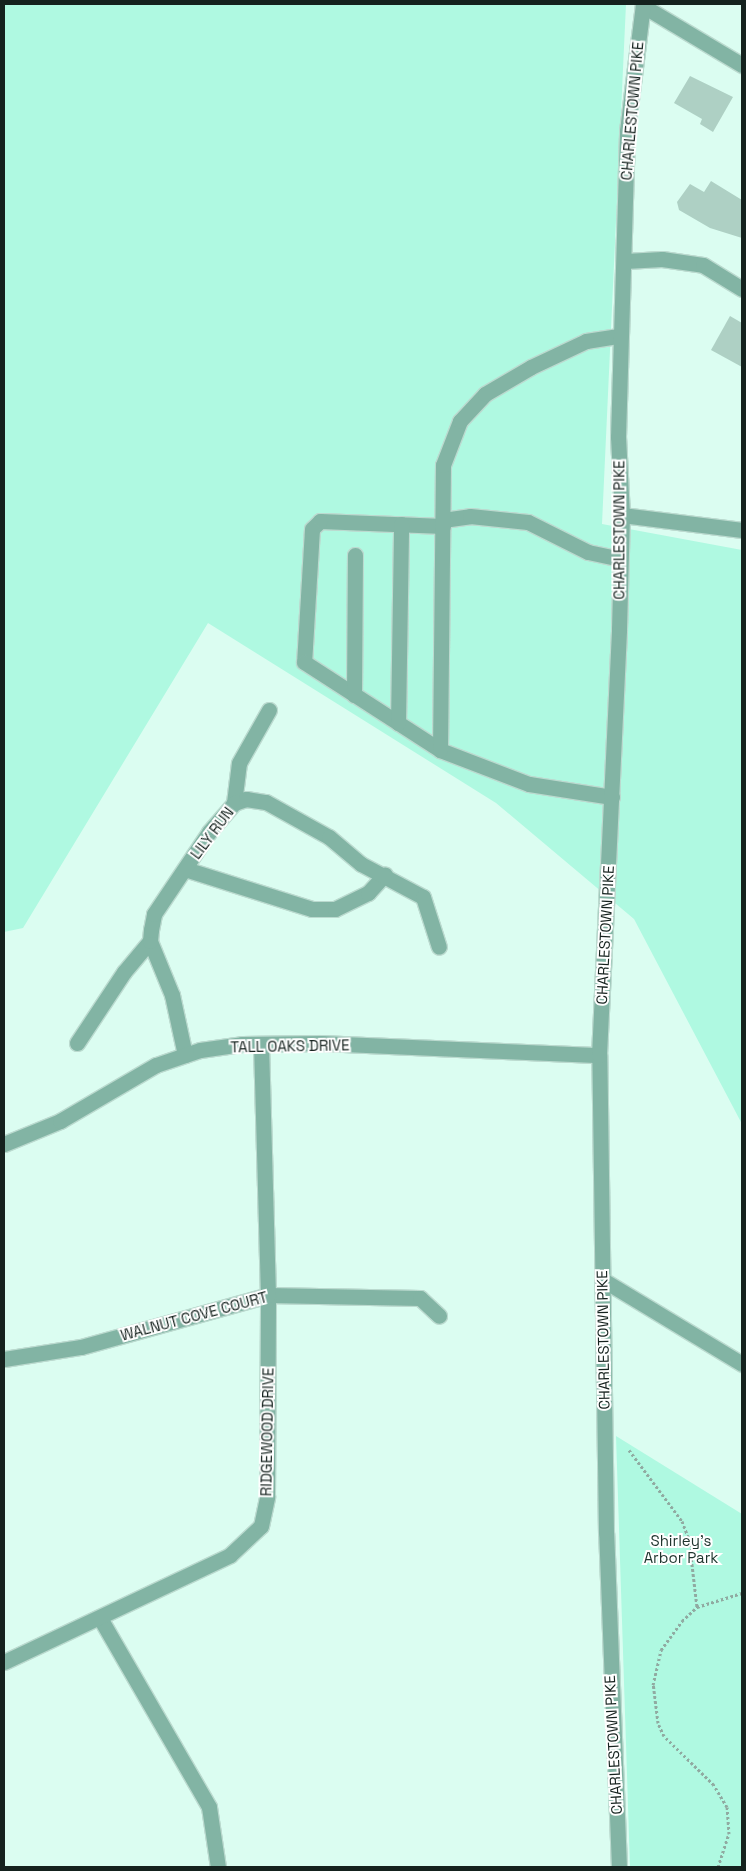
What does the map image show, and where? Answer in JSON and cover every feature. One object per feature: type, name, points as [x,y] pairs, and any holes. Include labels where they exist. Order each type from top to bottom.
[{"type":"street","points":[[643,5],[742,64]]},
{"type":"street","name":"CHARLESTOWN PIKE","points":[[618,1867],[607,1572],[598,1055],[612,797],[622,514],[620,336],[625,261],[627,131],[643,5]]},
{"type":"street","points":[[625,261],[662,258],[703,265],[742,289]]},
{"type":"street","points":[[440,750],[443,465],[460,421],[485,394],[586,341],[620,336]]},
{"type":"street","points":[[622,514],[742,530]]},
{"type":"street","points":[[612,797],[529,784],[440,750],[304,662],[312,529],[320,521],[401,524],[443,523],[470,516],[528,522],[588,552],[620,559]]},
{"type":"street","points":[[398,723],[401,524]]},
{"type":"street","points":[[354,695],[356,555]]},
{"type":"street","points":[[234,803],[239,763],[269,710]]},
{"type":"street","name":"LILY RUN","points":[[150,941],[154,914],[209,832],[234,803],[246,799],[266,802],[329,837],[361,864],[385,874],[423,897],[439,947]]},
{"type":"street","points":[[185,870],[312,909],[335,909],[368,893],[385,874]]},
{"type":"street","points":[[77,1043],[124,972],[150,941],[172,995],[185,1055]]},
{"type":"street","name":"TALL OAKS DRIVE","points":[[4,1144],[32,1135],[156,1065],[185,1055],[261,1044],[598,1055]]},
{"type":"street","name":"RIDGEWOOD DRIVE","points":[[4,1662],[230,1555],[261,1526],[267,1497],[268,1295],[261,1044]]},
{"type":"street","points":[[603,1280],[742,1364]]},
{"type":"street","name":"WALNUT COVE COURT","points":[[4,1359],[81,1347],[268,1295],[420,1298],[439,1316]]},
{"type":"street","points":[[100,1618],[210,1807],[218,1867]]},
{"type":"path","points":[[630,1450],[682,1521],[689,1539],[697,1607]]},
{"type":"path","points":[[718,1867],[729,1834],[723,1796],[674,1749],[658,1723],[653,1685],[661,1650],[670,1634],[697,1607],[742,1593]]},
{"type":"green space","points":[[4,4],[626,4],[602,524],[742,550],[742,1124],[634,919],[496,803],[208,623],[23,928],[4,932]]},
{"type":"green space","name":"Shirley's Arbor Park","points":[[616,1436],[742,1514],[742,1867],[630,1867]]},
{"type":"building","points":[[690,76],[733,97],[713,132],[700,124],[702,119],[674,103]]},
{"type":"building","points":[[711,181],[742,200],[742,238],[710,228],[679,210],[677,202],[690,184],[704,192]]},
{"type":"building","points":[[730,316],[742,323],[742,367],[711,350]]}]
